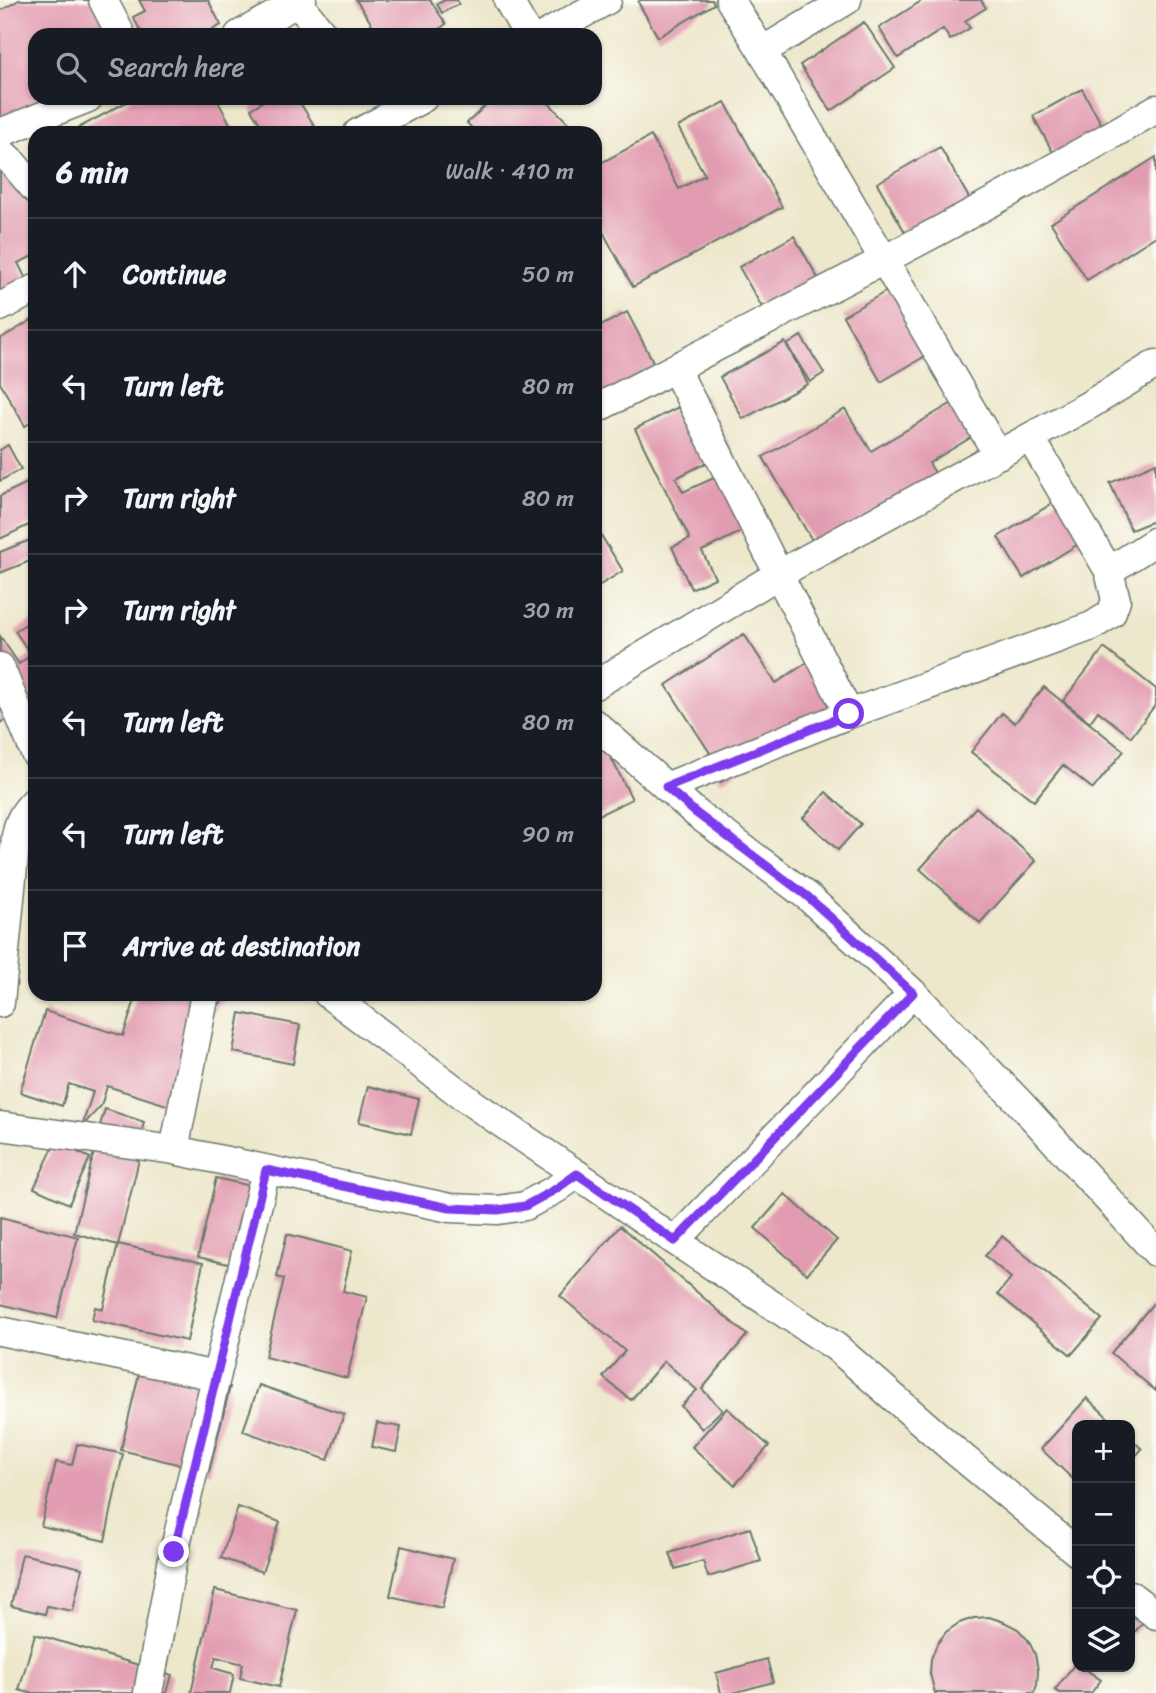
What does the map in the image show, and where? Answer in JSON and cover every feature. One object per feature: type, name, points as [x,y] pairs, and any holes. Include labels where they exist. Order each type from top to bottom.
[{"type":"street","points":[[103,0],[117,28]]},
{"type":"street","points":[[508,0],[524,28]]},
{"type":"street","points":[[557,28],[607,0]]},
{"type":"street","points":[[730,0],[998,455]]},
{"type":"street","points":[[762,51],[847,0]]},
{"type":"street","points":[[252,28],[300,1],[319,28]]},
{"type":"street","points":[[0,133],[70,105]]},
{"type":"street","points":[[370,126],[409,105]]},
{"type":"street","points":[[602,405],[884,260],[1156,109]]},
{"type":"street","points":[[0,151],[28,181]]},
{"type":"street","points":[[0,307],[28,293]]},
{"type":"street","points":[[602,681],[779,575],[1088,405],[1156,364]]},
{"type":"street","points":[[674,368],[849,714]]},
{"type":"street","points":[[666,787],[849,714],[1092,626],[1111,614],[1116,600],[1109,571],[1030,437]]},
{"type":"street","points":[[1109,571],[1156,541]]},
{"type":"street","points":[[0,667],[28,737]]},
{"type":"street","points":[[602,730],[696,813],[807,896],[913,993],[1018,1101],[1156,1252]]},
{"type":"street","points":[[0,1003],[18,814]]},
{"type":"street","points":[[675,1241],[913,993]]},
{"type":"street","points":[[174,1150],[204,1001]]},
{"type":"street","points":[[337,1001],[475,1105],[836,1347],[1072,1548]]},
{"type":"street","points":[[0,1126],[174,1150],[450,1208],[498,1210],[525,1206],[577,1174]]},
{"type":"street","points":[[148,1693],[174,1552],[266,1170]]},
{"type":"street","points":[[0,1331],[216,1376]]},
{"type":"street","points":[[1135,1599],[1156,1615]]},
{"type":"building","points":[[19,0],[103,0],[120,28],[28,28],[28,105],[59,105],[0,121],[0,11]]},
{"type":"building","points":[[139,0],[208,0],[221,25],[216,28],[139,28],[133,17],[145,11]]},
{"type":"building","points":[[356,0],[430,0],[446,24],[441,28],[374,28]]},
{"type":"building","points":[[445,0],[457,0],[459,4],[442,13],[437,4]]},
{"type":"building","points":[[712,0],[714,4],[658,37],[638,2]]},
{"type":"building","points":[[923,0],[981,0],[986,8],[965,21],[970,28],[950,40],[943,29],[898,58],[879,28]]},
{"type":"building","points":[[864,22],[895,68],[831,111],[800,65]]},
{"type":"building","points":[[1082,89],[1111,141],[1062,169],[1033,116]]},
{"type":"building","points":[[725,102],[782,207],[633,287],[602,230],[602,162],[651,136],[679,189],[705,175],[678,127]]},
{"type":"building","points":[[121,105],[220,105],[231,126],[82,126]]},
{"type":"building","points":[[257,105],[301,105],[315,126],[262,126],[251,109]]},
{"type":"building","points":[[551,105],[570,125],[470,126],[467,123],[484,107],[482,106]]},
{"type":"building","points":[[940,147],[977,212],[914,248],[877,183]]},
{"type":"building","points":[[1156,157],[1156,236],[1087,280],[1051,223]]},
{"type":"building","points":[[0,170],[28,187],[28,258],[18,263],[28,288],[0,301]]},
{"type":"building","points":[[794,236],[822,285],[767,316],[739,267]]},
{"type":"building","points":[[901,283],[939,348],[881,382],[843,316]]},
{"type":"building","points":[[627,312],[658,371],[602,398],[602,325]]},
{"type":"building","points":[[28,322],[28,424],[25,426],[0,383],[0,339]]},
{"type":"building","points":[[801,336],[824,373],[810,382],[787,345]]},
{"type":"building","points":[[785,342],[808,384],[743,419],[720,377]]},
{"type":"building","points":[[969,393],[975,435],[929,463],[947,492],[826,564],[763,457],[845,409],[871,451]]},
{"type":"building","points":[[704,394],[732,450],[676,478],[683,492],[736,468],[763,521],[702,551],[715,578],[691,589],[672,547],[690,539],[635,429]]},
{"type":"building","points":[[8,445],[21,469],[0,481],[0,450]]},
{"type":"building","points":[[1156,463],[1156,520],[1131,530],[1110,483]]},
{"type":"building","points":[[28,482],[28,525],[0,539],[0,496]]},
{"type":"building","points":[[1072,491],[1098,532],[1023,578],[998,537]]},
{"type":"building","points":[[602,537],[623,571],[602,584]]},
{"type":"building","points":[[28,541],[28,562],[0,573],[0,552]]},
{"type":"building","points":[[28,623],[28,650],[15,631]]},
{"type":"building","points":[[744,634],[776,683],[817,656],[846,700],[721,782],[705,757],[710,753],[666,685]]},
{"type":"building","points":[[0,636],[19,664],[28,657],[28,704],[0,723]]},
{"type":"building","points":[[1104,648],[1156,689],[1156,704],[1131,737],[1098,711],[1090,722],[1063,701]]},
{"type":"building","points":[[1044,687],[1124,751],[1093,789],[1063,765],[1034,801],[971,752],[1002,713],[1015,723]]},
{"type":"building","points":[[602,740],[632,799],[602,814]]},
{"type":"building","points":[[826,792],[861,824],[838,850],[803,818]]},
{"type":"building","points":[[976,807],[1036,861],[980,923],[920,869]]},
{"type":"building","points":[[135,1001],[222,1001],[185,1043],[176,1108],[107,1086],[101,1106],[82,1126],[93,1092],[69,1084],[62,1106],[20,1092],[45,1011],[123,1036]]},
{"type":"building","points":[[240,1013],[300,1025],[293,1064],[233,1052]]},
{"type":"building","points":[[368,1086],[419,1099],[411,1134],[359,1122]]},
{"type":"building","points":[[105,1109],[144,1122],[140,1138],[100,1125]]},
{"type":"building","points":[[56,1141],[90,1158],[69,1204],[34,1188]]},
{"type":"building","points":[[95,1148],[139,1160],[118,1245],[74,1233]]},
{"type":"building","points":[[216,1178],[259,1188],[241,1267],[198,1257]]},
{"type":"building","points":[[785,1194],[837,1240],[807,1274],[755,1228]]},
{"type":"building","points":[[0,1217],[78,1237],[57,1318],[0,1304]]},
{"type":"building","points":[[620,1226],[747,1335],[702,1389],[722,1410],[702,1429],[681,1406],[697,1390],[664,1361],[631,1400],[603,1377],[625,1351],[560,1296]]},
{"type":"building","points":[[287,1234],[352,1251],[343,1291],[367,1297],[347,1378],[265,1357],[284,1279],[277,1277]]},
{"type":"building","points":[[1002,1236],[1102,1319],[1071,1355],[998,1294],[1011,1278],[985,1256]]},
{"type":"building","points":[[118,1244],[203,1263],[187,1341],[92,1320],[95,1307],[103,1309]]},
{"type":"building","points":[[1156,1300],[1156,1391],[1111,1353]]},
{"type":"building","points":[[141,1365],[230,1387],[209,1472],[121,1450]]},
{"type":"building","points":[[259,1385],[344,1414],[328,1460],[243,1431]]},
{"type":"building","points":[[1087,1398],[1111,1420],[1072,1420],[1072,1478],[1041,1449]]},
{"type":"building","points":[[727,1408],[769,1446],[735,1485],[692,1447]]},
{"type":"building","points":[[377,1423],[401,1427],[396,1452],[372,1447]]},
{"type":"building","points":[[1135,1443],[1142,1449],[1135,1457]]},
{"type":"building","points":[[77,1444],[123,1454],[105,1541],[41,1526],[56,1462],[72,1465]]},
{"type":"building","points":[[238,1507],[280,1522],[262,1572],[221,1558]]},
{"type":"building","points":[[750,1528],[761,1561],[708,1577],[703,1561],[675,1569],[670,1553]]},
{"type":"building","points":[[401,1546],[453,1559],[442,1608],[390,1596]]},
{"type":"building","points":[[22,1554],[82,1568],[73,1611],[47,1606],[45,1614],[11,1606]]},
{"type":"building","points":[[215,1590],[297,1610],[279,1687],[240,1678],[243,1664],[216,1657],[213,1668],[234,1674],[230,1693],[191,1693]]},
{"type":"building","points":[[1135,1612],[1148,1617],[1135,1632]]},
{"type":"building","points":[[989,1617],[1018,1629],[1028,1640],[1035,1654],[1038,1670],[1034,1693],[935,1693],[930,1674],[931,1659],[937,1644],[946,1632],[959,1623]]},
{"type":"building","points":[[35,1634],[172,1675],[167,1693],[30,1693],[19,1690]]},
{"type":"building","points":[[767,1659],[773,1682],[733,1693],[721,1693],[716,1673]]},
{"type":"building","points":[[1072,1668],[1072,1672],[1089,1672],[1101,1680],[1091,1693],[1060,1693],[1055,1690]]},
{"type":"route","points":[[174,1552],[266,1170],[450,1208],[498,1210],[525,1206],[577,1174],[675,1241],[913,993],[807,896],[696,813],[666,787],[849,714]]}]
